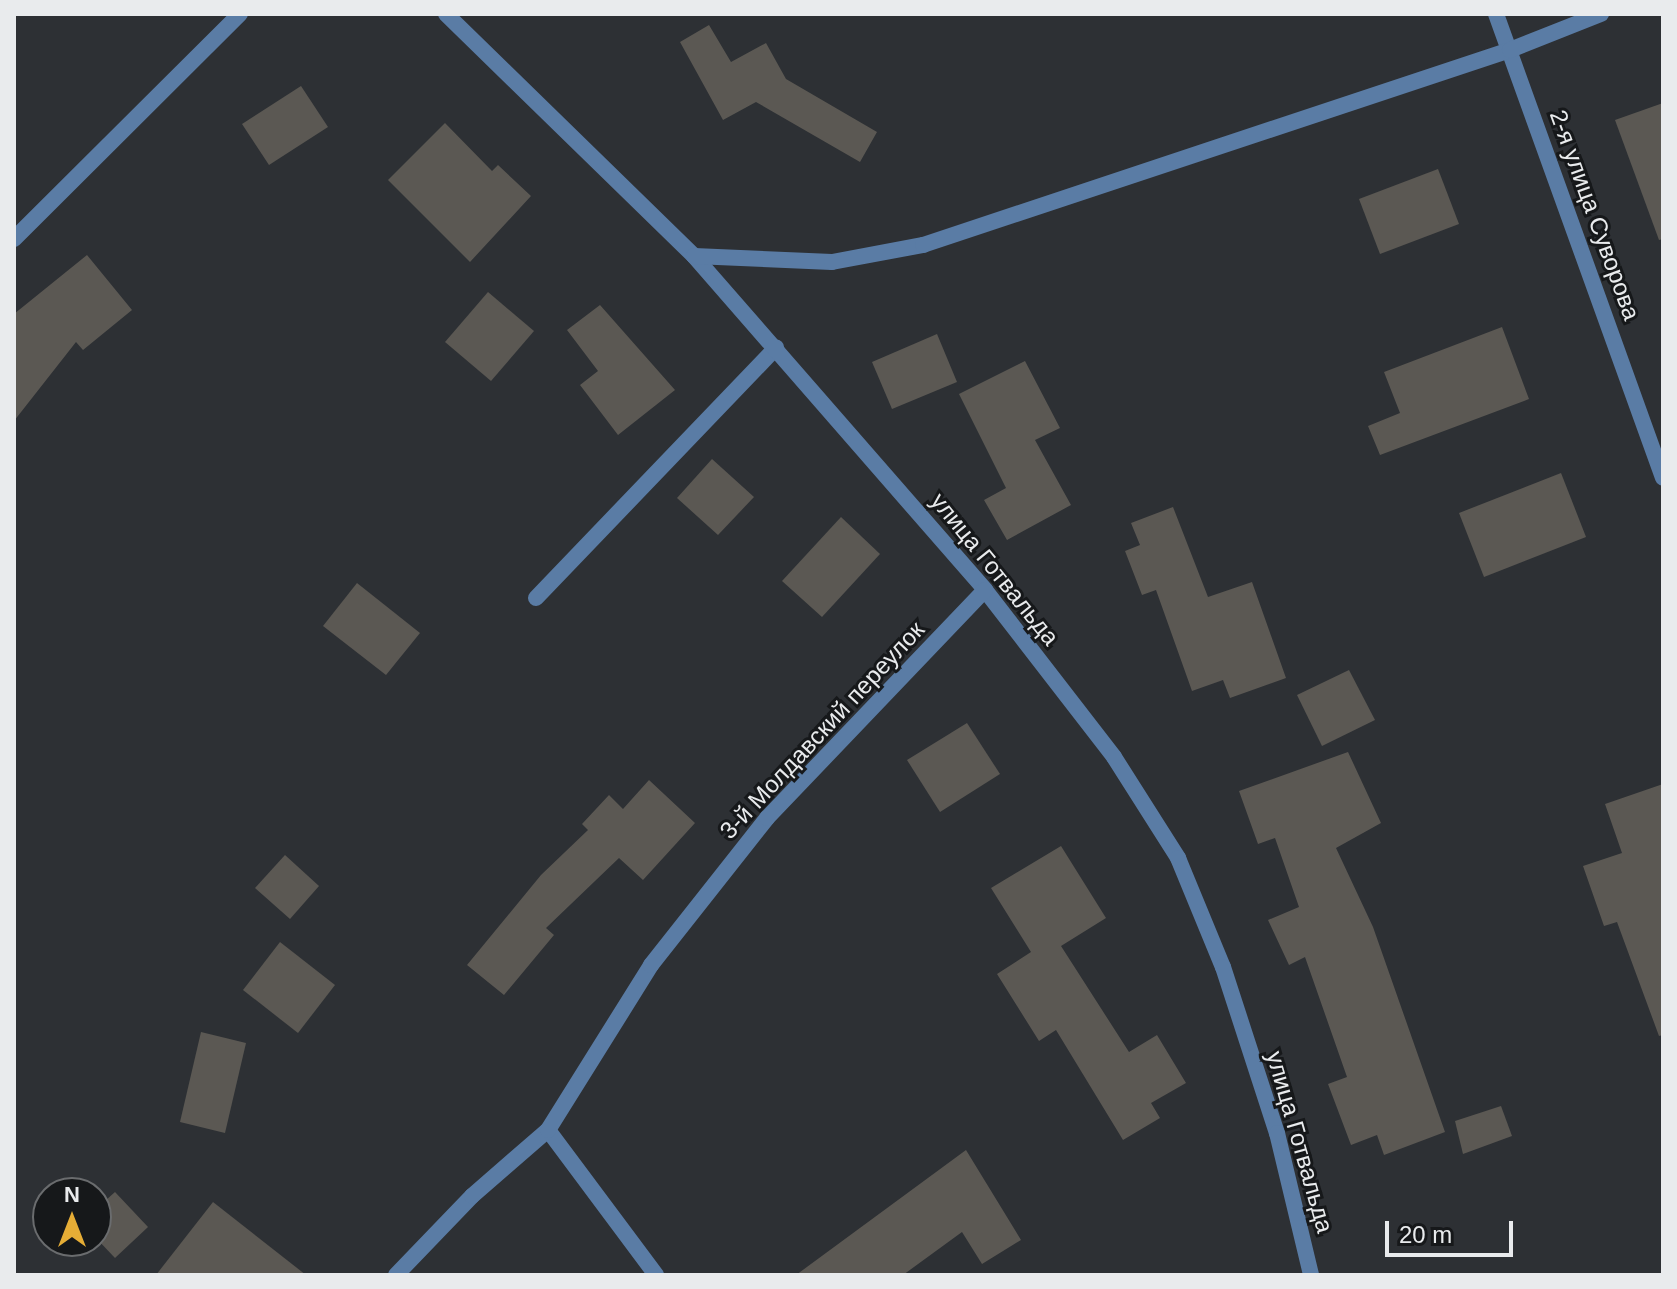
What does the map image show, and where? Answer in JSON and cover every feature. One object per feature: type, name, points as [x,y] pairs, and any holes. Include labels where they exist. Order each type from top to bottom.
[{"type":"street","points":[[14,239],[240,14]]},
{"type":"street","name":"улица Готвальда","points":[[446,14],[694,256],[985,590],[1114,757],[1178,858],[1223,967],[1277,1133],[1311,1275]]},
{"type":"street","name":"2-я улица Суворова","points":[[1496,14],[1663,478]]},
{"type":"street","points":[[694,256],[832,262],[923,245],[1510,50],[1601,14]]},
{"type":"street","points":[[536,598],[776,348]]},
{"type":"street","name":"3-й Молдавский переулок","points":[[396,1275],[472,1196],[548,1130],[651,965],[767,818],[985,590]]},
{"type":"street","points":[[548,1130],[656,1275]]},
{"type":"building","points":[[709,25],[731,62],[766,43],[786,79],[877,132],[860,162],[756,102],[723,120],[680,42]]},
{"type":"building","points":[[301,86],[328,127],[269,165],[242,124]]},
{"type":"building","points":[[1663,103],[1663,239],[1659,240],[1615,120]]},
{"type":"building","points":[[445,123],[492,171],[498,165],[531,196],[470,262],[388,180]]},
{"type":"building","points":[[1438,169],[1459,224],[1380,254],[1359,199]]},
{"type":"building","points":[[87,255],[132,310],[83,350],[76,342],[14,421],[14,314]]},
{"type":"building","points":[[488,292],[534,331],[491,381],[445,342]]},
{"type":"building","points":[[600,305],[675,390],[618,435],[580,385],[598,371],[567,330]]},
{"type":"building","points":[[1502,327],[1529,399],[1380,455],[1368,426],[1400,413],[1384,372]]},
{"type":"building","points":[[937,334],[957,382],[892,409],[872,362]]},
{"type":"building","points":[[1025,361],[1060,428],[1035,440],[1071,505],[1007,540],[984,500],[1006,488],[959,394]]},
{"type":"building","points":[[712,459],[754,497],[718,535],[677,498]]},
{"type":"building","points":[[1561,473],[1586,537],[1484,577],[1459,513]]},
{"type":"building","points":[[1173,507],[1208,597],[1252,582],[1286,678],[1230,698],[1223,680],[1192,691],[1156,590],[1142,595],[1125,551],[1140,545],[1131,523]]},
{"type":"building","points":[[841,517],[880,554],[822,617],[782,581]]},
{"type":"building","points":[[357,583],[420,633],[386,675],[323,626]]},
{"type":"building","points":[[1349,670],[1375,720],[1322,746],[1297,695]]},
{"type":"building","points":[[967,723],[1000,774],[940,812],[907,760]]},
{"type":"building","points":[[1348,752],[1381,823],[1336,848],[1373,927],[1445,1132],[1384,1155],[1377,1135],[1351,1145],[1328,1084],[1347,1077],[1305,957],[1289,965],[1268,920],[1299,907],[1275,838],[1258,844],[1239,791]]},
{"type":"building","points":[[649,780],[695,823],[643,880],[619,858],[546,928],[554,935],[504,995],[467,965],[541,875],[588,830],[582,824],[609,795],[623,809]]},
{"type":"building","points":[[1663,784],[1663,1035],[1659,1036],[1617,922],[1604,926],[1583,866],[1622,853],[1605,804]]},
{"type":"building","points":[[1061,846],[1106,918],[1061,946],[1129,1052],[1157,1035],[1186,1083],[1151,1103],[1160,1118],[1123,1140],[1056,1030],[1039,1041],[997,974],[1031,952],[991,888]]},
{"type":"building","points":[[285,855],[319,886],[290,919],[255,888]]},
{"type":"building","points":[[280,942],[335,985],[298,1033],[243,990]]},
{"type":"building","points":[[201,1032],[246,1043],[225,1133],[180,1122]]},
{"type":"building","points":[[1501,1106],[1512,1136],[1463,1154],[1455,1121]]},
{"type":"building","points":[[966,1150],[1021,1240],[982,1264],[962,1232],[903,1275],[796,1275]]},
{"type":"building","points":[[115,1192],[148,1227],[115,1258],[112,1255],[112,1195]]},
{"type":"building","points":[[213,1202],[306,1275],[156,1275]]}]
